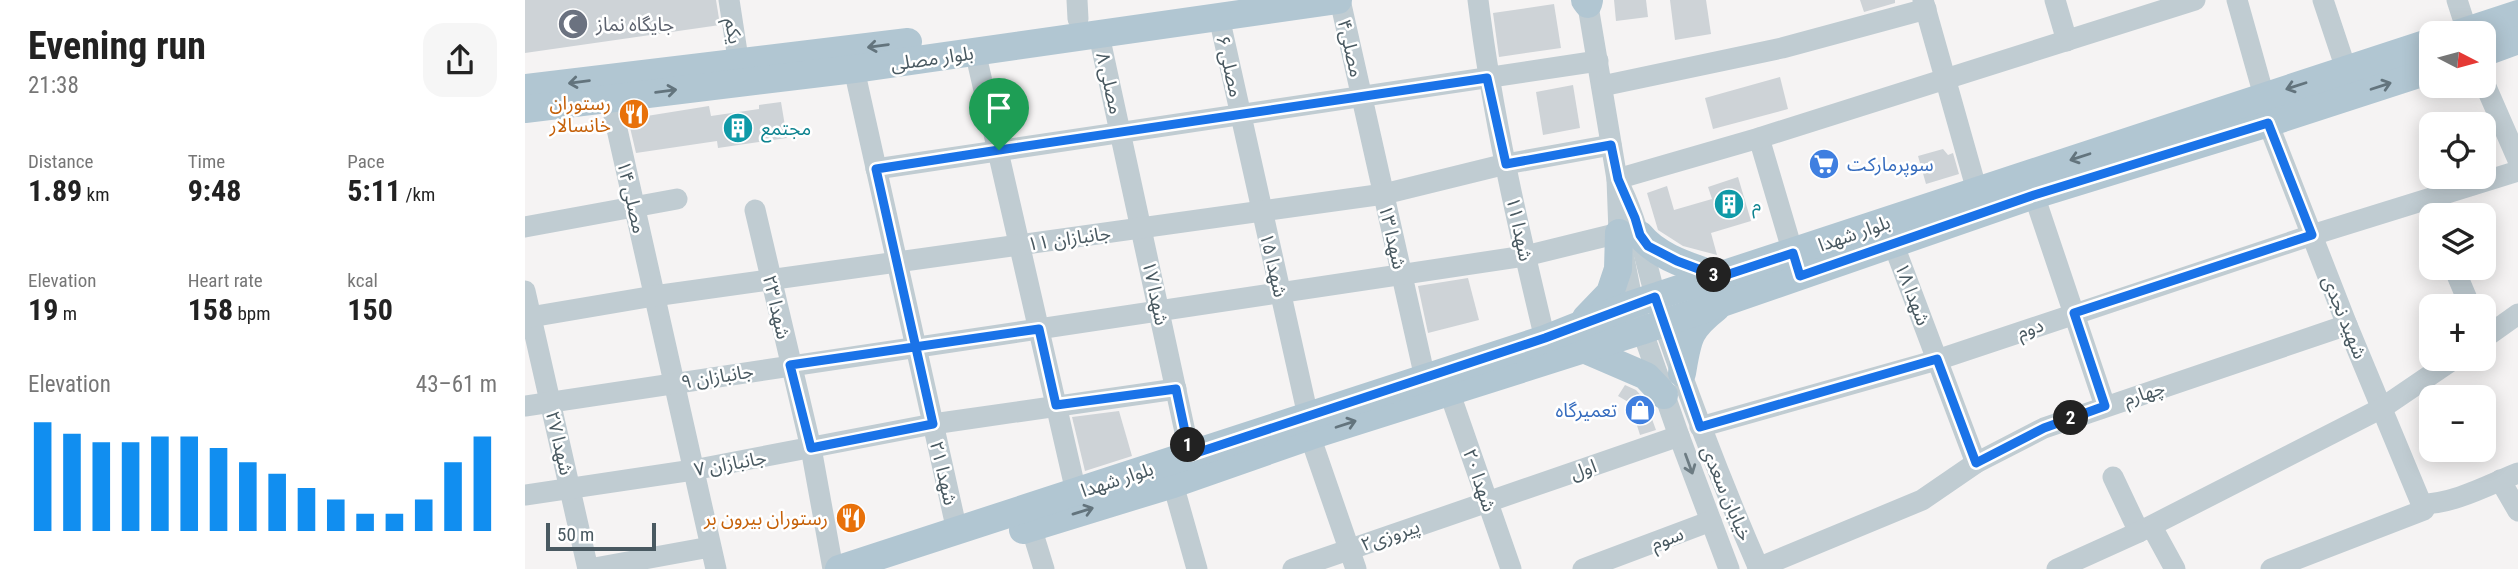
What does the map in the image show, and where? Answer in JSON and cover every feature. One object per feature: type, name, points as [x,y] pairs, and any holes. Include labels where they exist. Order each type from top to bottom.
[{"type":"main road","name":"بلوار مصلی","points":[[525,109],[610,98],[848,50],[1085,18],[1131,21],[1216,9],[1339,0]]},
{"type":"main road","points":[[2496,25],[2518,14]]},
{"type":"main road","name":"بلوار مصلی","points":[[525,88],[740,72],[854,69],[975,51],[1085,18]]},
{"type":"main road","points":[[2496,40],[2518,40]]},
{"type":"main road","name":"بلوار شهدا","points":[[1796,265],[1893,243],[2034,195],[2266,110],[2346,69],[2419,47]]},
{"type":"main road","name":"بلوار شهدا","points":[[902,569],[1029,518],[1076,492],[1190,455],[1309,426],[1722,290],[1796,265],[1977,191],[2266,110],[2419,73]]},
{"type":"main road","points":[[1630,234],[1722,290],[1695,325],[1673,384],[1646,376],[1579,337],[1610,293],[1630,234]]},
{"type":"main road","name":"بلوار شهدا","points":[[1437,384],[1545,338],[1579,337]]},
{"type":"main road","name":"بلوار شهدا","points":[[839,569],[957,531],[1029,518],[1173,484],[1309,426]]},
{"type":"street","name":"یکم","points":[[729,0],[740,72]]},
{"type":"street","name":"مصلی۴","points":[[1339,0],[1362,96]]},
{"type":"street","name":"شهدا ۱۱","points":[[1478,0],[1487,78],[1545,338]]},
{"type":"street","points":[[2055,0],[2067,41]]},
{"type":"street","name":"شهید نجدی","points":[[2237,0],[2266,110],[2347,325],[2423,507]]},
{"type":"street","points":[[2323,0],[2346,69]]},
{"type":"street","points":[[2457,0],[2464,21]]},
{"type":"street","name":"خیابان سعدی","points":[[1587,1],[1618,179],[1635,218],[1630,234],[1648,313],[1673,384],[1700,427],[1759,568]]},
{"type":"street","points":[[1618,179],[1759,138],[2191,1]]},
{"type":"street","points":[[1602,86],[1809,42],[1925,5],[1977,191]]},
{"type":"street","name":"مصلی ۶","points":[[1216,9],[1241,114]]},
{"type":"street","name":"مصلی ۸","points":[[1085,18],[1122,132]]},
{"type":"street","points":[[975,51],[1076,492]]},
{"type":"street","points":[[876,169],[1598,61]]},
{"type":"street","name":"شهدا ۲۱","points":[[854,69],[957,531]]},
{"type":"street","name":"شهدا ۱۳","points":[[1362,96],[1402,275],[1437,384]]},
{"type":"street","name":"مصلی ۱۴","points":[[610,98],[716,569]]},
{"type":"street","points":[[2491,98],[2518,160]]},
{"type":"street","name":"شهدا ۱۵","points":[[1241,114],[1309,426],[1353,559]]},
{"type":"street","name":"شهدا ۱۷","points":[[1122,132],[1190,455]]},
{"type":"street","points":[[1759,138],[1796,265]]},
{"type":"street","name":"جانبازان ۱۱","points":[[528,318],[654,296],[1384,194],[1506,164],[1611,145]]},
{"type":"street","name":"دوم","points":[[2439,203],[2518,171]]},
{"type":"street","points":[[2034,195],[2105,406]]},
{"type":"street","points":[[525,227],[677,199]]},
{"type":"street","name":"شهدا ۲۳","points":[[755,210],[811,448],[833,569]]},
{"type":"street","name":"دوم","points":[[1700,427],[1937,359],[2312,235],[2419,210]]},
{"type":"street","name":"جانبازان ۹","points":[[525,406],[1525,256],[1630,234]]},
{"type":"street","name":"شهدا ۱۸","points":[[1893,243],[1976,463]]},
{"type":"street","name":"شهدا ۲۷","points":[[525,291],[528,318],[589,569]]},
{"type":"street","points":[[2496,330],[2518,314]]},
{"type":"street","name":"چهارم","points":[[1759,568],[1922,499],[1976,463],[2044,428],[2347,325]]},
{"type":"street","points":[[2057,569],[2145,529],[2382,408],[2436,371]]},
{"type":"street","name":"شهدا ۲۰","points":[[1437,384],[1487,501],[1511,569]]},
{"type":"street","name":"خیابان سعدی","points":[[1673,384],[1679,436],[1729,569]]},
{"type":"street","name":"جانبازان ۷","points":[[525,495],[692,470],[933,424],[1176,389]]},
{"type":"street","name":"اول","points":[[1487,501],[1679,436]]},
{"type":"street","points":[[2271,569],[2423,507],[2509,476],[2518,511]]},
{"type":"street","points":[[2113,477],[2145,529],[2175,569]]},
{"type":"street","points":[[1173,484],[1197,569]]},
{"type":"street","name":"پیروزی۲","points":[[1293,569],[1353,559],[1487,501]]},
{"type":"street","points":[[1029,518],[1044,569]]},
{"type":"street","name":"سوم","points":[[1583,569],[1711,521]]},
{"type":"street","points":[[589,569],[710,547]]},
{"type":"building","name":"جایگاه نماز","points":[[525,0],[716,0],[720,25],[525,53]]},
{"type":"building","points":[[1614,0],[1646,0],[1648,17],[1616,21]]},
{"type":"building","points":[[1670,0],[1706,0],[1711,34],[1675,40]]},
{"type":"building","points":[[1860,0],[1895,0],[1895,3],[1864,12]]},
{"type":"building","points":[[1554,4],[1561,48],[1499,57],[1493,13]]},
{"type":"building","points":[[1780,77],[1788,109],[1713,129],[1705,98]]},
{"type":"building","points":[[1573,85],[1580,128],[1543,135],[1536,92]]},
{"type":"building","points":[[781,102],[787,138],[718,148],[717,141],[636,153],[628,119],[709,106],[711,116],[759,109],[759,105]]},
{"type":"building","points":[[1943,149],[1948,155],[1953,153],[1959,174],[1926,184],[1918,156]]},
{"type":"building","points":[[1738,177],[1751,221],[1711,233],[1717,255],[1683,246],[1658,230],[1647,193],[1667,186],[1674,210],[1712,199],[1708,187]]},
{"type":"building","points":[[1468,278],[1479,320],[1428,333],[1418,286]]},
{"type":"building","name":"تعمیرگاه","points":[[1625,385],[1636,390],[1645,400],[1656,430],[1640,435],[1630,403],[1618,396]]},
{"type":"building","points":[[1119,411],[1132,456],[1085,471],[1072,417]]},
{"type":"place","name":"جایگاه نماز","points":[[573,24]]},
{"type":"place","name":"رستوران خانسالار","points":[[634,114]]},
{"type":"place","name":"مجتمع","points":[[738,128]]},
{"type":"place","name":"سوپرمارکت","points":[[1824,164]]},
{"type":"place","name":"م","points":[[1729,204]]},
{"type":"place","name":"تعمیرگاه","points":[[1640,410]]},
{"type":"place","name":"رستوران بیرون بر","points":[[851,518]]},
{"type":"route","points":[[999,150],[876,169],[916,346],[933,424],[811,448],[790,365],[916,346],[1039,329],[1056,405],[1176,389],[1190,455],[1545,338],[1655,297],[1700,427],[1937,359],[1976,463],[2044,428],[2105,406],[2074,313],[2312,235],[2268,123],[2034,195],[1800,276],[1793,253],[1720,277],[1677,261],[1648,246],[1640,235],[1618,179],[1611,145],[1506,164],[1487,78],[999,150]]}]
